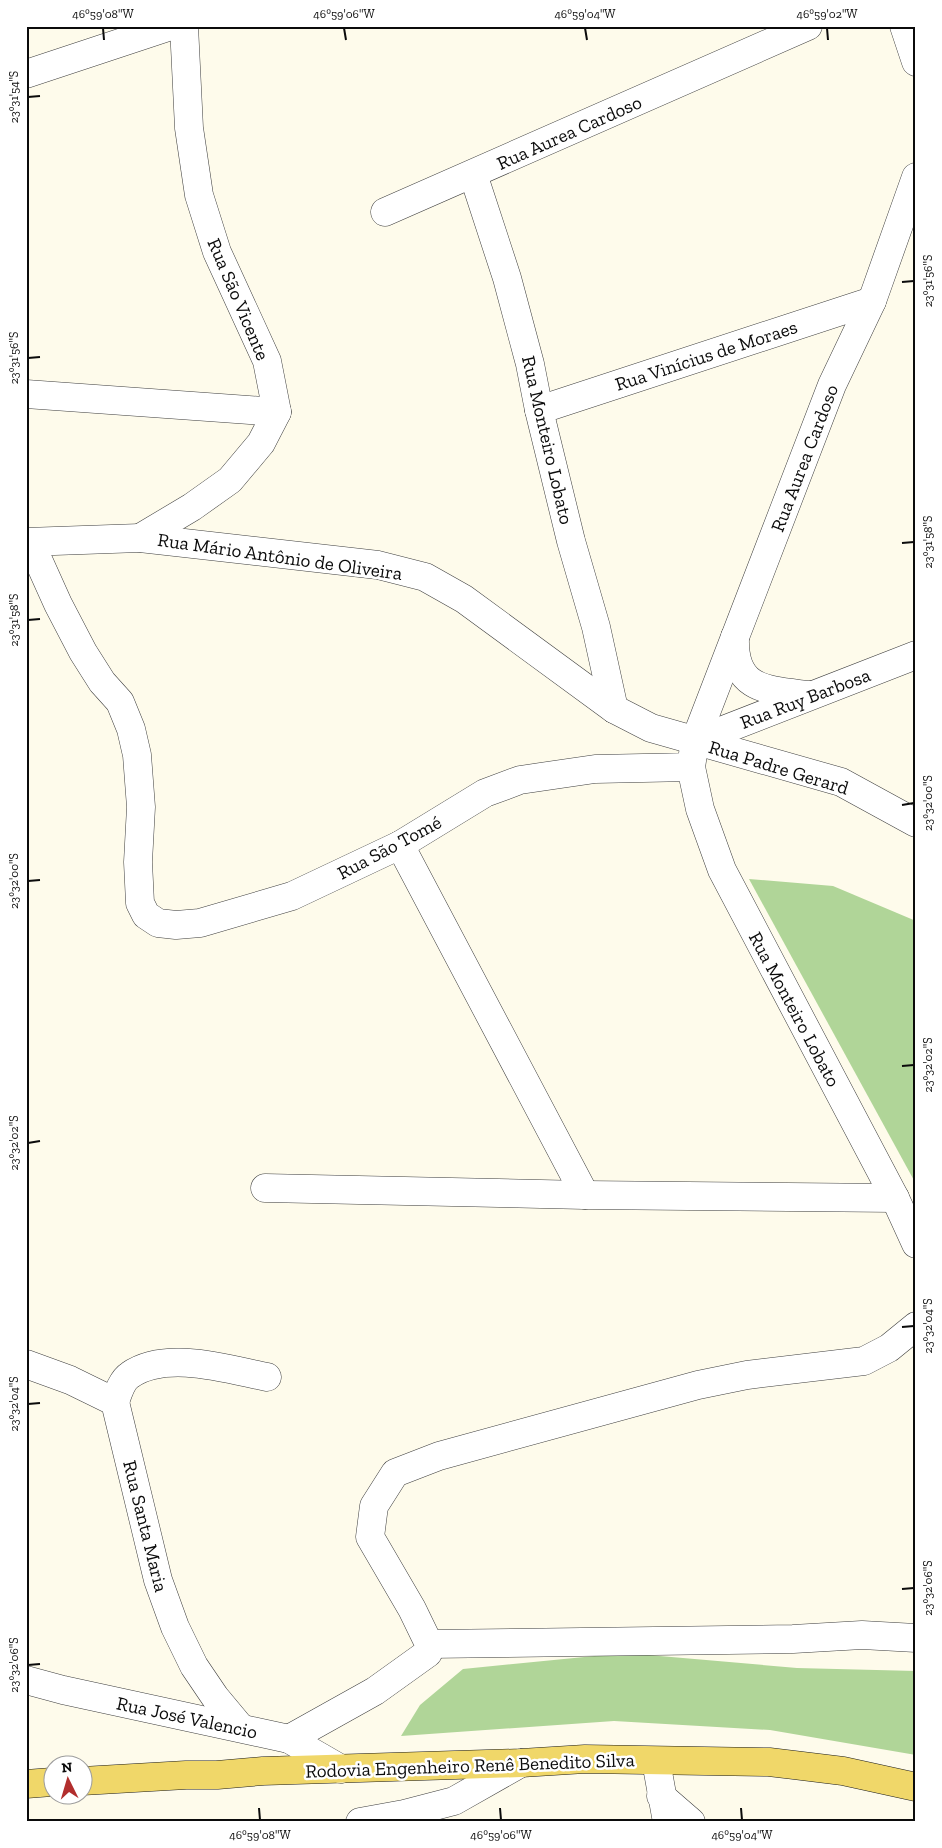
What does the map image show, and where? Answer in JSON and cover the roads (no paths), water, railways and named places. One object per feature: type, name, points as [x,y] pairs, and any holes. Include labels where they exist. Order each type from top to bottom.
[{"type":"main road","name":"Rodovia Engenheiro Renê Benedito Silva","points":[[92,1780],[186,1775],[217,1776],[263,1771],[520,1763],[585,1759],[769,1762],[843,1770],[916,1787]]},
{"type":"main road","points":[[26,1784],[42,1783]]},
{"type":"street","points":[[26,74],[171,26]]},
{"type":"street","name":"Rua São Vicente","points":[[184,26],[189,128],[199,195],[217,252],[267,361],[277,412]]},
{"type":"street","name":"Rua Aurea Cardoso","points":[[385,212],[808,26]]},
{"type":"street","points":[[904,26],[916,62]]},
{"type":"street","name":"Rua Monteiro Lobato","points":[[473,174],[507,278],[530,364],[539,410],[571,541],[596,627],[614,709]]},
{"type":"street","name":"Rua Aurea Cardoso","points":[[693,754],[735,636],[832,385],[872,301],[916,177]]},
{"type":"street","name":"Rua Vinícius de Moraes","points":[[539,410],[872,301]]},
{"type":"street","points":[[26,394],[277,412],[262,443],[230,480],[192,508],[140,538]]},
{"type":"street","name":"Rua Mário Antônio de Oliveira","points":[[28,543],[140,538],[378,566],[425,577],[464,599],[614,709],[651,728],[693,754]]},
{"type":"street","name":"Rua São Tomé","points":[[28,543],[83,652],[102,682],[120,702],[131,729],[137,755],[141,808],[138,862],[140,903],[146,915],[158,923],[176,925],[200,923],[292,896],[400,846],[485,793],[520,780],[693,754]]},
{"type":"street","points":[[735,636],[734,655],[738,667],[746,678],[761,688],[812,695]]},
{"type":"street","name":"Rua Ruy Barbosa","points":[[693,754],[812,695],[916,655]]},
{"type":"street","name":"Rua Monteiro Lobato","points":[[693,754],[700,809],[722,870],[895,1198],[916,1244]]},
{"type":"street","name":"Rua Padre Gerard","points":[[693,754],[841,782],[916,823]]},
{"type":"street","points":[[400,846],[586,1195]]},
{"type":"street","points":[[265,1188],[586,1195],[895,1198]]},
{"type":"street","points":[[289,1739],[375,1691],[428,1654],[429,1644],[412,1609],[370,1537],[374,1506],[395,1473],[439,1456],[698,1385],[746,1375],[864,1361],[889,1348],[916,1326]]},
{"type":"street","points":[[26,1364],[70,1380],[115,1402],[128,1376],[150,1365],[187,1364],[267,1377]]},
{"type":"street","name":"Rua Santa Maria","points":[[115,1402],[158,1580],[174,1627],[194,1666],[215,1697],[240,1727]]},
{"type":"street","points":[[429,1644],[793,1639],[862,1635],[916,1638]]},
{"type":"street","name":"Rua José Valencio","points":[[26,1680],[289,1739],[342,1769]]},
{"type":"street","points":[[656,1761],[664,1809],[691,1822]]},
{"type":"street","points":[[360,1822],[404,1814],[454,1801],[520,1763]]}]
